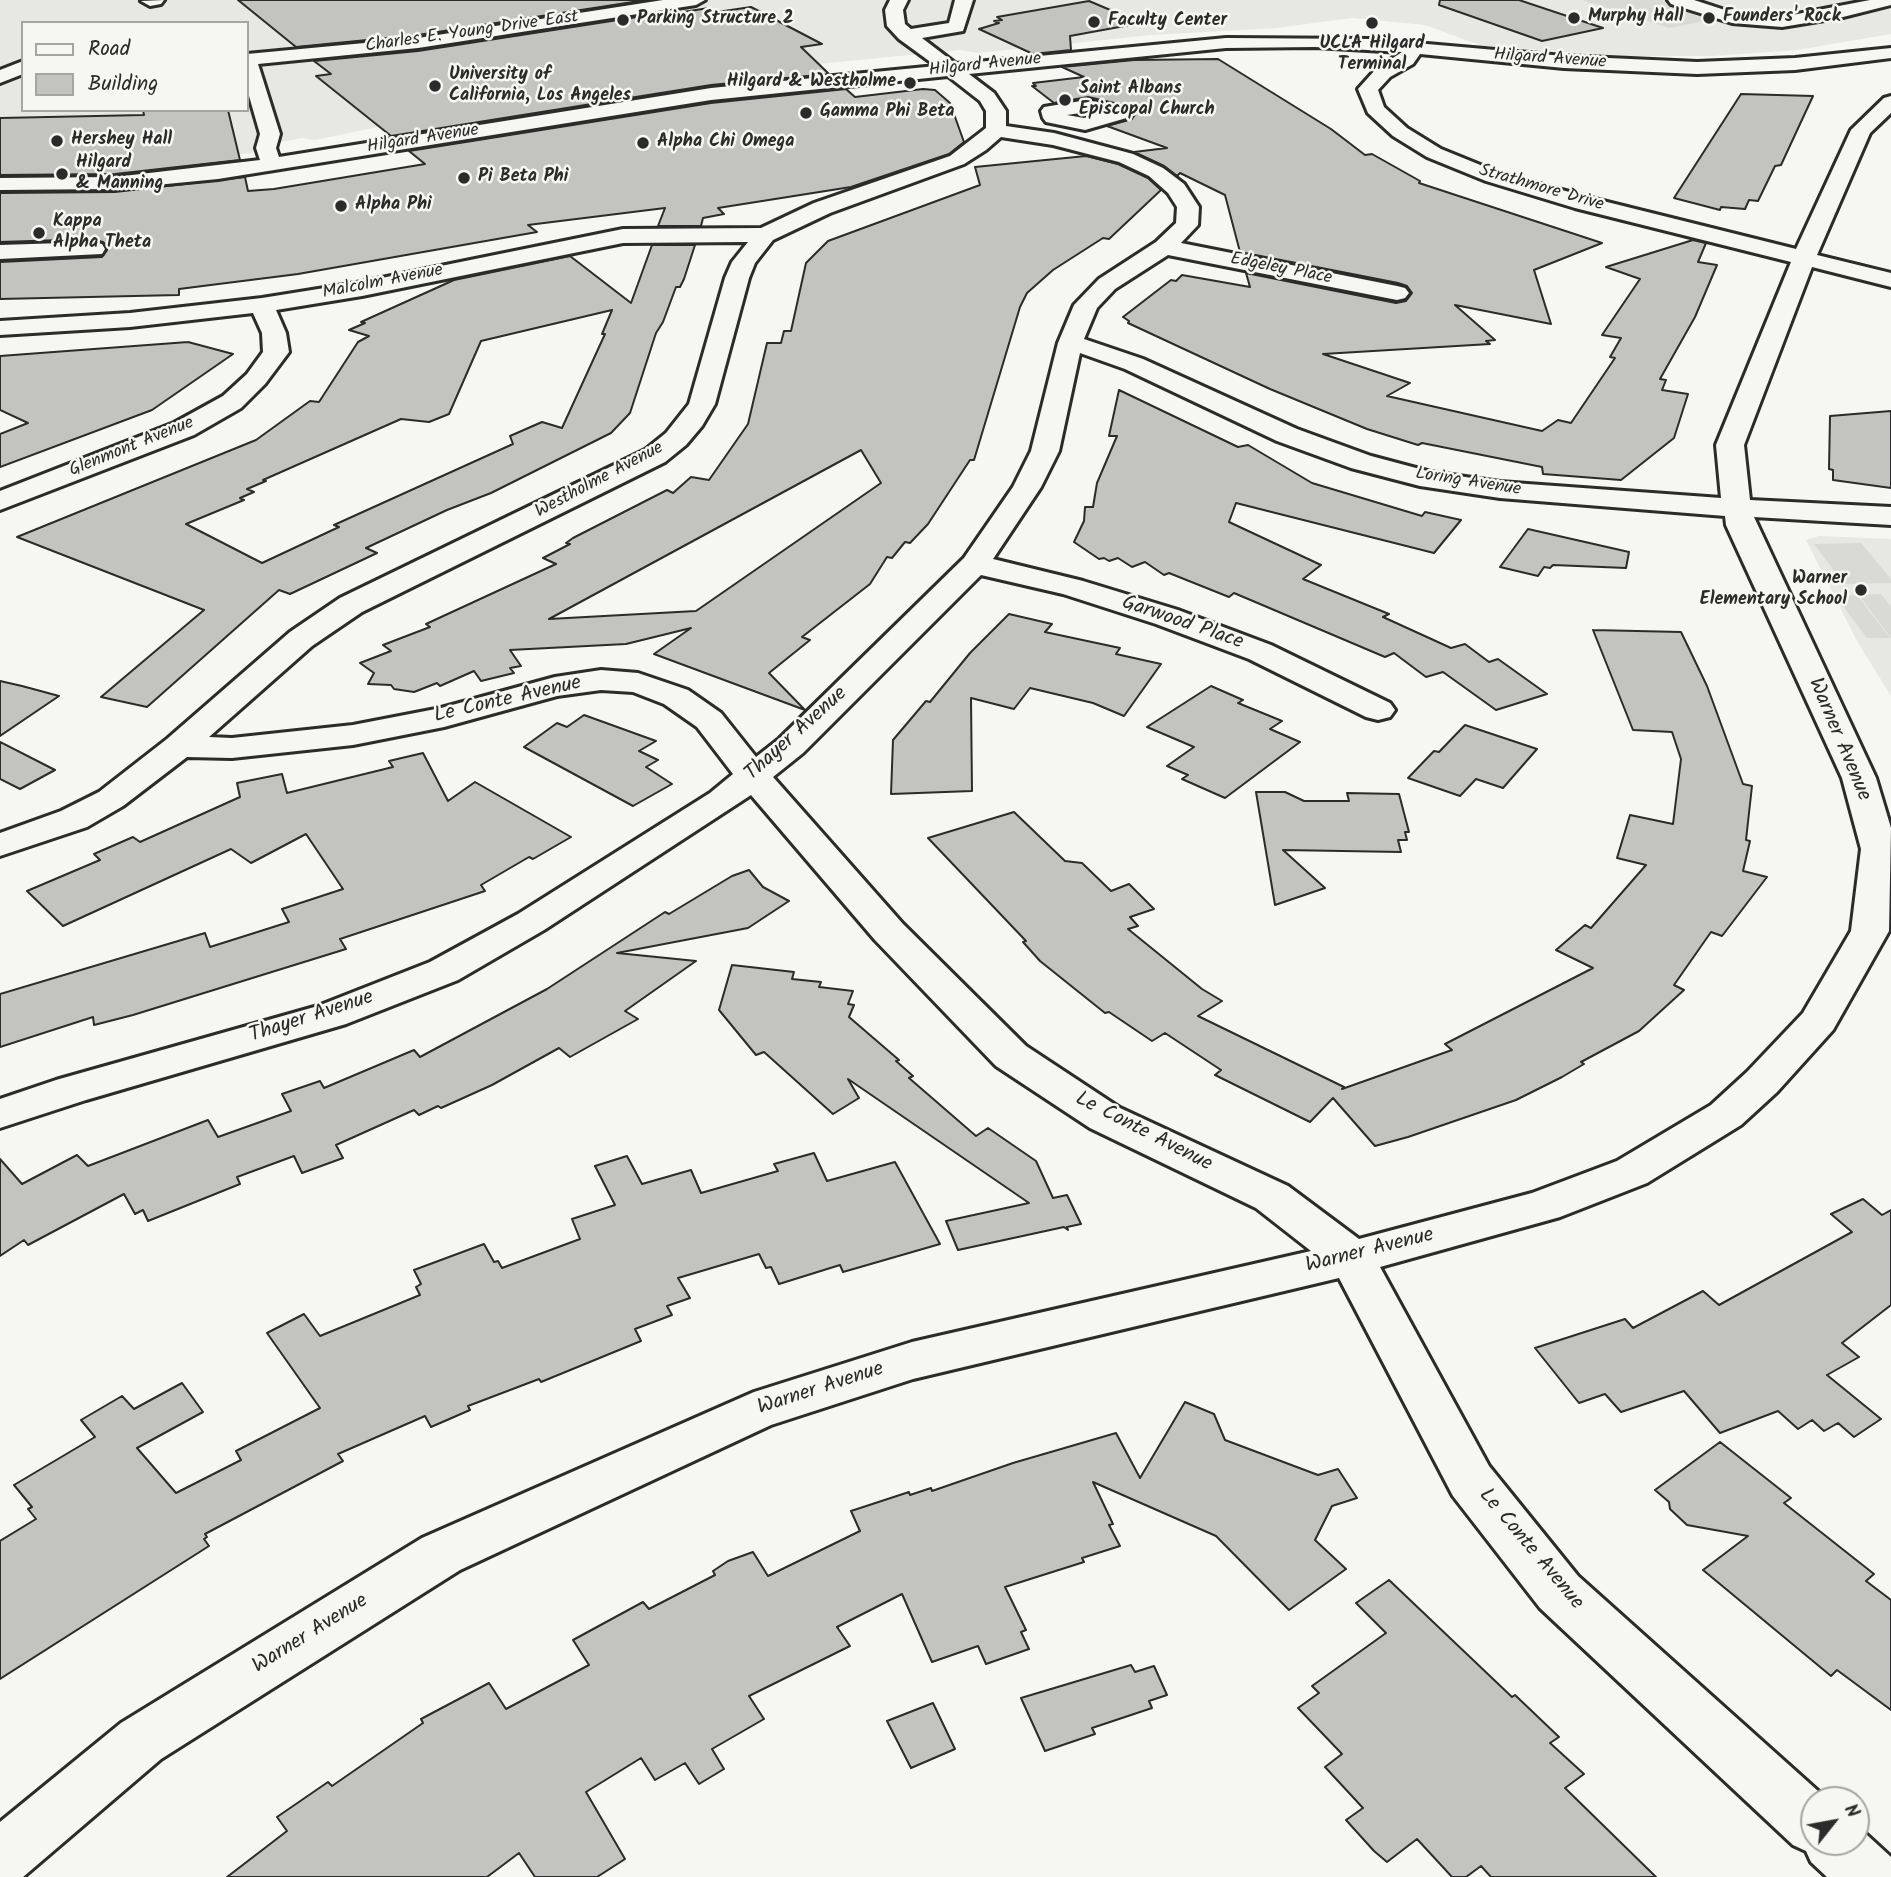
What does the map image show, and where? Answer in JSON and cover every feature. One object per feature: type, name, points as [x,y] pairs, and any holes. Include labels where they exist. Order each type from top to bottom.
[{"type":"street","name":"Charles E. Young Drive East","points":[[248,59],[418,43],[696,0]]},
{"type":"street","points":[[899,0],[894,10],[896,26],[987,97],[1001,118]]},
{"type":"street","points":[[905,35],[957,27],[964,0]]},
{"type":"street","points":[[1677,0],[1732,18],[1764,21],[1806,19],[1890,0]]},
{"type":"street","points":[[1701,0],[1764,21]]},
{"type":"street","points":[[529,6],[556,23]]},
{"type":"street","points":[[1258,41],[1329,32],[1381,31],[1421,36],[1465,54]]},
{"type":"street","name":"Hilgard Avenue","points":[[0,184],[116,183],[272,166],[669,99],[1258,41],[1315,42],[1624,66],[1697,68],[1886,57]]},
{"type":"street","name":"Strathmore Drive","points":[[1415,49],[1406,60],[1382,72],[1368,89],[1375,109],[1401,132],[1434,153],[1493,177],[1804,258]]},
{"type":"street","points":[[0,77],[18,61]]},
{"type":"street","points":[[248,62],[270,134],[266,148],[272,166]]},
{"type":"street","name":"Warner Avenue","points":[[0,1858],[141,1741],[441,1555],[754,1410],[912,1361],[1352,1258],[1544,1206],[1632,1172],[1726,1115],[1762,1082],[1819,1021],[1870,931],[1885,850],[1859,778],[1741,525],[1736,508],[1730,445],[1804,258],[1861,130],[1891,102]]},
{"type":"street","name":"Westholme Avenue","points":[[0,845],[74,820],[111,799],[179,746],[302,639],[351,605],[655,456],[676,439],[693,420],[702,404],[737,278],[744,262],[765,235],[822,208],[957,160],[979,146],[1001,118]]},
{"type":"street","name":"Thayer Avenue","points":[[0,1114],[71,1090],[332,1015],[444,971],[542,915],[722,800],[791,746],[975,564],[1027,487],[1045,451],[1070,343],[1086,305],[1107,284],[1164,247],[1187,225],[1188,207],[1176,189],[1156,172],[1126,158],[1001,118]]},
{"type":"street","points":[[270,134],[301,146],[316,158]]},
{"type":"street","name":"Malcolm Avenue","points":[[0,328],[130,320],[262,305],[362,289],[623,236],[705,233],[765,235]]},
{"type":"street","name":"Edgeley Place","points":[[1164,247],[1397,293]]},
{"type":"street","points":[[0,252],[94,249]]},
{"type":"street","points":[[1804,258],[1891,280]]},
{"type":"street","name":"Glenmont Avenue","points":[[0,500],[184,429],[232,402],[257,379],[276,352],[274,333],[262,305]]},
{"type":"street","name":"Loring Avenue","points":[[1070,343],[1134,364],[1287,435],[1361,462],[1419,477],[1500,490],[1736,508],[1891,516]]},
{"type":"street","name":"Garwood Place","points":[[975,564],[1072,587],[1167,617],[1260,652],[1378,710]]},
{"type":"street","name":"Le Conte Avenue","points":[[179,746],[232,748],[353,735],[444,717],[555,687],[601,680],[638,683],[676,697],[709,720],[753,776],[888,932],[1011,1056],[1105,1118],[1272,1198],[1352,1258],[1471,1481],[1559,1592],[1800,1813]]},
{"type":"street","points":[[1847,1856],[1870,1877]]},
{"type":"shaded area","name":"University of California, Los Angeles","points":[[0,0],[1891,0],[1891,34],[1797,50],[1713,56],[1626,56],[1482,46],[1425,25],[1352,18],[1276,28],[1152,35],[977,53],[960,50],[788,67],[442,114],[315,140],[302,138],[255,147],[253,153],[128,167],[0,172]]},
{"type":"shaded area","points":[[1582,0],[1664,0],[1721,18],[1669,28]]},
{"type":"shaded area","name":"Warner Elementary School","points":[[1819,536],[1891,539],[1891,696],[1857,641],[1806,540]]},
{"type":"shaded area","points":[[1861,543],[1891,579],[1891,583],[1844,584],[1814,544]]},
{"type":"shaded area","points":[[1881,594],[1891,607],[1891,638],[1859,595]]},
{"type":"shaded area","points":[[1835,595],[1857,595],[1890,638],[1867,638]]},
{"type":"building","points":[[238,0],[646,0],[418,35],[296,47]]},
{"type":"building","name":"Murphy Hall","points":[[1440,0],[1519,0],[1603,28],[1542,41],[1439,5]]},
{"type":"building","points":[[1089,1],[1141,23],[1070,36],[1071,50],[1033,54],[979,29],[999,23],[994,21],[1002,20],[997,17]]},
{"type":"building","points":[[751,7],[822,44],[801,47],[829,74],[711,85],[391,136],[316,76],[331,74],[314,61],[418,51],[663,13],[709,8],[717,12]]},
{"type":"building","points":[[1218,59],[1331,129],[1365,155],[1372,154],[1420,181],[1419,183],[1602,243],[1534,270],[1551,324],[1455,305],[1495,340],[1486,341],[1490,344],[1323,354],[1410,383],[1387,396],[1542,431],[1558,420],[1571,423],[1615,358],[1610,357],[1621,338],[1602,335],[1640,279],[1606,267],[1693,240],[1706,243],[1698,262],[1717,265],[1695,317],[1660,379],[1666,380],[1662,390],[1688,394],[1674,438],[1621,480],[1543,474],[1542,467],[1422,443],[1418,445],[1367,429],[1270,389],[1128,323],[1123,317],[1171,280],[1176,281],[1182,275],[1250,287],[1246,273],[1396,303],[1406,301],[1412,293],[1407,286],[1398,283],[1240,252],[1225,195],[1180,173],[1177,176],[1164,166],[1134,152],[1167,148],[1107,126],[1132,119],[1136,113],[1132,107],[1088,97],[1054,103],[1032,86],[1036,86],[1033,83],[1084,77],[1062,67],[1134,60]]},
{"type":"building","points":[[846,89],[855,97],[935,90],[950,103],[964,142],[949,154],[851,187],[718,208],[724,214],[703,218],[701,226],[658,226],[665,208],[528,225],[537,232],[298,274],[179,289],[179,295],[0,299],[0,262],[102,257],[107,250],[104,243],[94,239],[0,242],[0,193],[115,192],[245,177],[248,191],[274,189],[425,164],[409,151],[711,103]]},
{"type":"building","points":[[1741,94],[1813,96],[1781,165],[1775,166],[1758,201],[1749,200],[1745,209],[1721,207],[1720,210],[1674,198]]},
{"type":"building","points":[[143,112],[228,112],[240,160],[115,174],[0,175],[0,118],[144,115]]},
{"type":"building","points":[[1086,156],[1118,164],[1148,178],[1161,190],[1109,239],[1103,238],[1053,270],[1027,293],[1020,307],[974,460],[970,460],[928,524],[910,543],[905,542],[892,558],[887,557],[870,584],[802,637],[810,640],[769,673],[805,710],[654,654],[691,628],[626,644],[510,650],[521,666],[510,668],[514,673],[481,681],[474,671],[440,686],[437,683],[414,692],[394,689],[391,685],[368,684],[374,673],[360,663],[391,651],[383,645],[430,627],[426,624],[556,564],[543,558],[570,544],[566,543],[573,538],[667,490],[673,493],[691,477],[709,480],[748,424],[767,343],[781,343],[784,331],[791,331],[806,263],[828,241],[980,185],[975,167]],"holes":[[[861,450],[881,483],[696,611],[549,619]]]},
{"type":"building","points":[[652,245],[695,245],[684,279],[680,287],[676,287],[656,333],[630,413],[611,433],[491,493],[447,510],[366,548],[377,553],[290,594],[279,590],[147,707],[101,697],[204,610],[17,537],[256,440],[310,401],[319,402],[358,342],[369,336],[349,330],[454,280],[570,256],[631,303]],"holes":[[[612,310],[602,334],[605,334],[562,428],[542,422],[510,436],[513,444],[334,525],[339,527],[262,563],[186,524],[244,500],[240,498],[254,492],[247,489],[266,481],[263,480],[401,419],[429,422],[449,414],[481,341]]]},
{"type":"building","points":[[188,342],[233,354],[152,410],[0,467],[0,434],[28,423],[0,410],[0,356]]},
{"type":"building","points":[[1119,390],[1238,447],[1248,445],[1312,483],[1422,516],[1425,512],[1461,520],[1434,553],[1236,503],[1229,522],[1321,565],[1303,579],[1389,614],[1383,617],[1451,648],[1465,644],[1489,662],[1498,659],[1547,694],[1496,710],[1443,672],[1426,677],[1394,653],[1385,657],[1234,593],[1229,597],[1169,573],[1164,575],[1145,562],[1132,567],[1118,558],[1109,561],[1099,559],[1074,542],[1084,521],[1085,507],[1093,507],[1097,483],[1117,436],[1109,436]]},
{"type":"building","points":[[1891,411],[1891,488],[1833,480],[1833,470],[1829,469],[1830,416]]},
{"type":"building","points":[[1528,529],[1629,552],[1626,568],[1553,565],[1550,568],[1544,567],[1538,576],[1500,567]]},
{"type":"building","points":[[1009,614],[1052,624],[1045,632],[1120,648],[1116,654],[1161,664],[1124,716],[1093,703],[1030,688],[1014,709],[971,698],[972,791],[891,794],[893,740],[926,701],[930,702],[970,653]]},
{"type":"building","points":[[1593,630],[1681,632],[1707,686],[1743,784],[1752,786],[1746,840],[1750,841],[1743,871],[1767,877],[1722,936],[1711,932],[1674,985],[1684,990],[1639,1031],[1581,1062],[1584,1064],[1562,1077],[1516,1100],[1408,1137],[1375,1146],[1333,1098],[1310,1122],[1215,1075],[1221,1070],[1165,1033],[1152,1041],[1109,1012],[1105,1013],[1040,961],[1023,942],[1026,941],[928,838],[1014,812],[1065,861],[1082,863],[1111,891],[1129,884],[1154,909],[1130,917],[1138,926],[1128,929],[1202,989],[1222,1001],[1198,1016],[1344,1087],[1342,1089],[1452,1050],[1445,1044],[1593,968],[1556,950],[1585,925],[1591,928],[1646,865],[1617,858],[1630,815],[1673,824],[1681,759],[1672,732],[1633,730]]},
{"type":"building","points":[[0,681],[22,686],[59,696],[0,736]]},
{"type":"building","points":[[1211,686],[1243,700],[1238,703],[1282,721],[1270,729],[1300,742],[1225,798],[1182,779],[1188,775],[1167,766],[1194,747],[1147,727]]},
{"type":"building","points":[[584,715],[656,741],[639,751],[658,760],[646,767],[672,784],[633,806],[524,747],[557,723],[567,727]]},
{"type":"building","points":[[1465,725],[1537,749],[1503,788],[1476,779],[1460,796],[1408,778],[1434,751],[1439,752]]},
{"type":"building","points":[[0,742],[55,770],[20,789],[0,779]]},
{"type":"building","points":[[423,753],[448,801],[475,782],[571,837],[533,859],[529,857],[481,885],[485,891],[340,939],[346,949],[133,1015],[94,1025],[93,1017],[0,1047],[0,994],[205,933],[210,947],[289,922],[282,909],[343,889],[306,834],[251,863],[231,849],[63,926],[27,891],[100,860],[94,854],[133,837],[140,842],[240,797],[237,783],[282,774],[287,793],[393,767],[389,761]]},
{"type":"building","points":[[1256,792],[1285,792],[1304,801],[1349,801],[1347,793],[1399,794],[1409,832],[1405,832],[1407,840],[1398,840],[1401,852],[1283,850],[1325,888],[1275,905]]},
{"type":"building","points":[[749,870],[763,887],[789,901],[748,928],[617,953],[696,961],[625,1011],[638,1019],[570,1057],[559,1048],[492,1085],[441,1108],[438,1106],[419,1115],[414,1110],[336,1145],[343,1158],[302,1173],[294,1156],[237,1177],[240,1184],[148,1221],[143,1210],[135,1214],[124,1194],[28,1245],[24,1240],[0,1256],[0,1159],[22,1184],[77,1155],[88,1166],[208,1120],[218,1137],[291,1111],[282,1094],[320,1081],[324,1088],[414,1050],[420,1057],[547,989],[665,912],[669,914],[732,876]]},
{"type":"building","points":[[732,965],[794,972],[792,979],[821,982],[819,987],[853,991],[848,1004],[854,1005],[849,1017],[899,1060],[896,1061],[913,1076],[909,1078],[976,1136],[988,1128],[1036,1161],[1053,1198],[1067,1195],[1081,1224],[1067,1227],[1068,1230],[1064,1227],[958,1250],[946,1221],[1029,1203],[848,1079],[859,1098],[833,1114],[764,1052],[756,1055],[719,1010]]},
{"type":"building","points":[[814,1153],[827,1181],[895,1162],[940,1244],[843,1272],[840,1265],[779,1284],[771,1267],[766,1268],[759,1254],[678,1278],[690,1298],[667,1306],[672,1315],[635,1329],[641,1341],[541,1382],[539,1379],[468,1406],[470,1410],[431,1427],[425,1416],[338,1454],[343,1461],[205,1534],[207,1537],[204,1539],[209,1546],[0,1679],[0,1541],[36,1519],[28,1509],[32,1507],[14,1485],[95,1437],[81,1420],[122,1396],[134,1409],[182,1383],[203,1412],[137,1448],[176,1493],[241,1460],[236,1451],[320,1408],[267,1333],[304,1314],[320,1336],[420,1295],[416,1287],[421,1284],[414,1270],[484,1244],[494,1262],[498,1261],[502,1268],[580,1239],[572,1219],[615,1205],[595,1166],[627,1156],[642,1184],[691,1170],[701,1193],[778,1171],[774,1164]]},
{"type":"building","points":[[1863,1199],[1882,1215],[1891,1210],[1891,1305],[1842,1343],[1859,1357],[1827,1375],[1881,1419],[1854,1437],[1838,1423],[1824,1431],[1812,1420],[1798,1429],[1778,1411],[1720,1433],[1684,1391],[1621,1412],[1605,1394],[1579,1403],[1535,1348],[1625,1319],[1633,1328],[1703,1291],[1719,1305],[1852,1232],[1831,1214]]},
{"type":"building","points":[[1185,1402],[1214,1414],[1225,1440],[1318,1475],[1338,1469],[1357,1498],[1332,1506],[1315,1540],[1346,1569],[1289,1610],[1216,1536],[1093,1482],[1113,1524],[1109,1525],[1120,1546],[1082,1558],[1084,1562],[1005,1587],[1026,1630],[1021,1632],[1029,1649],[986,1664],[978,1646],[932,1662],[902,1594],[837,1627],[850,1646],[749,1696],[764,1719],[712,1749],[724,1769],[699,1784],[685,1763],[655,1780],[641,1758],[586,1792],[625,1859],[597,1877],[535,1877],[519,1853],[487,1877],[227,1877],[287,1831],[277,1817],[328,1782],[332,1786],[423,1723],[421,1719],[489,1683],[506,1709],[589,1665],[573,1640],[643,1602],[649,1609],[715,1575],[713,1571],[728,1561],[753,1552],[768,1576],[860,1531],[851,1511],[909,1492],[910,1495],[931,1488],[932,1491],[1013,1463],[1116,1433],[1140,1478]]},
{"type":"building","points":[[1720,1442],[1791,1498],[1784,1503],[1874,1574],[1866,1581],[1891,1600],[1891,1710],[1837,1670],[1831,1676],[1703,1570],[1748,1536],[1687,1525],[1670,1509],[1669,1502],[1655,1490]]},
{"type":"building","points":[[1389,1580],[1512,1697],[1515,1695],[1559,1737],[1550,1743],[1584,1774],[1565,1788],[1656,1877],[1491,1877],[1481,1866],[1466,1877],[1452,1877],[1417,1839],[1387,1862],[1346,1820],[1363,1808],[1325,1767],[1342,1754],[1298,1708],[1319,1693],[1312,1686],[1386,1633],[1356,1603]]},
{"type":"building","points":[[1131,1665],[1135,1672],[1154,1666],[1167,1695],[1149,1701],[1152,1708],[1092,1728],[1095,1734],[1045,1751],[1021,1698]]},
{"type":"building","points":[[933,1703],[955,1749],[911,1768],[887,1721]]},
{"type":"place","name":"Murphy Hall","points":[[1574,18]]},
{"type":"place","name":"Founders' Rock","points":[[1709,18]]},
{"type":"place","name":"Parking Structure 2","points":[[623,20]]},
{"type":"place","name":"Faculty Center","points":[[1094,22]]},
{"type":"place","name":"UCLA Hilgard Terminal","points":[[1372,23]]},
{"type":"place","name":"Hilgard & Westholme","points":[[910,83]]},
{"type":"place","name":"University of California, Los Angeles","points":[[435,86]]},
{"type":"place","name":"Saint Albans Episcopal Church","points":[[1065,100]]},
{"type":"place","name":"Gamma Phi Beta","points":[[806,113]]},
{"type":"place","name":"Hershey Hall","points":[[57,141]]},
{"type":"place","name":"Alpha Chi Omega","points":[[643,143]]},
{"type":"place","name":"Hilgard & Manning","points":[[62,174]]},
{"type":"place","name":"Pi Beta Phi","points":[[464,178]]},
{"type":"place","name":"Alpha Phi","points":[[341,206]]},
{"type":"place","name":"Kappa Alpha Theta","points":[[39,233]]},
{"type":"place","name":"Warner Elementary School","points":[[1861,590]]}]
